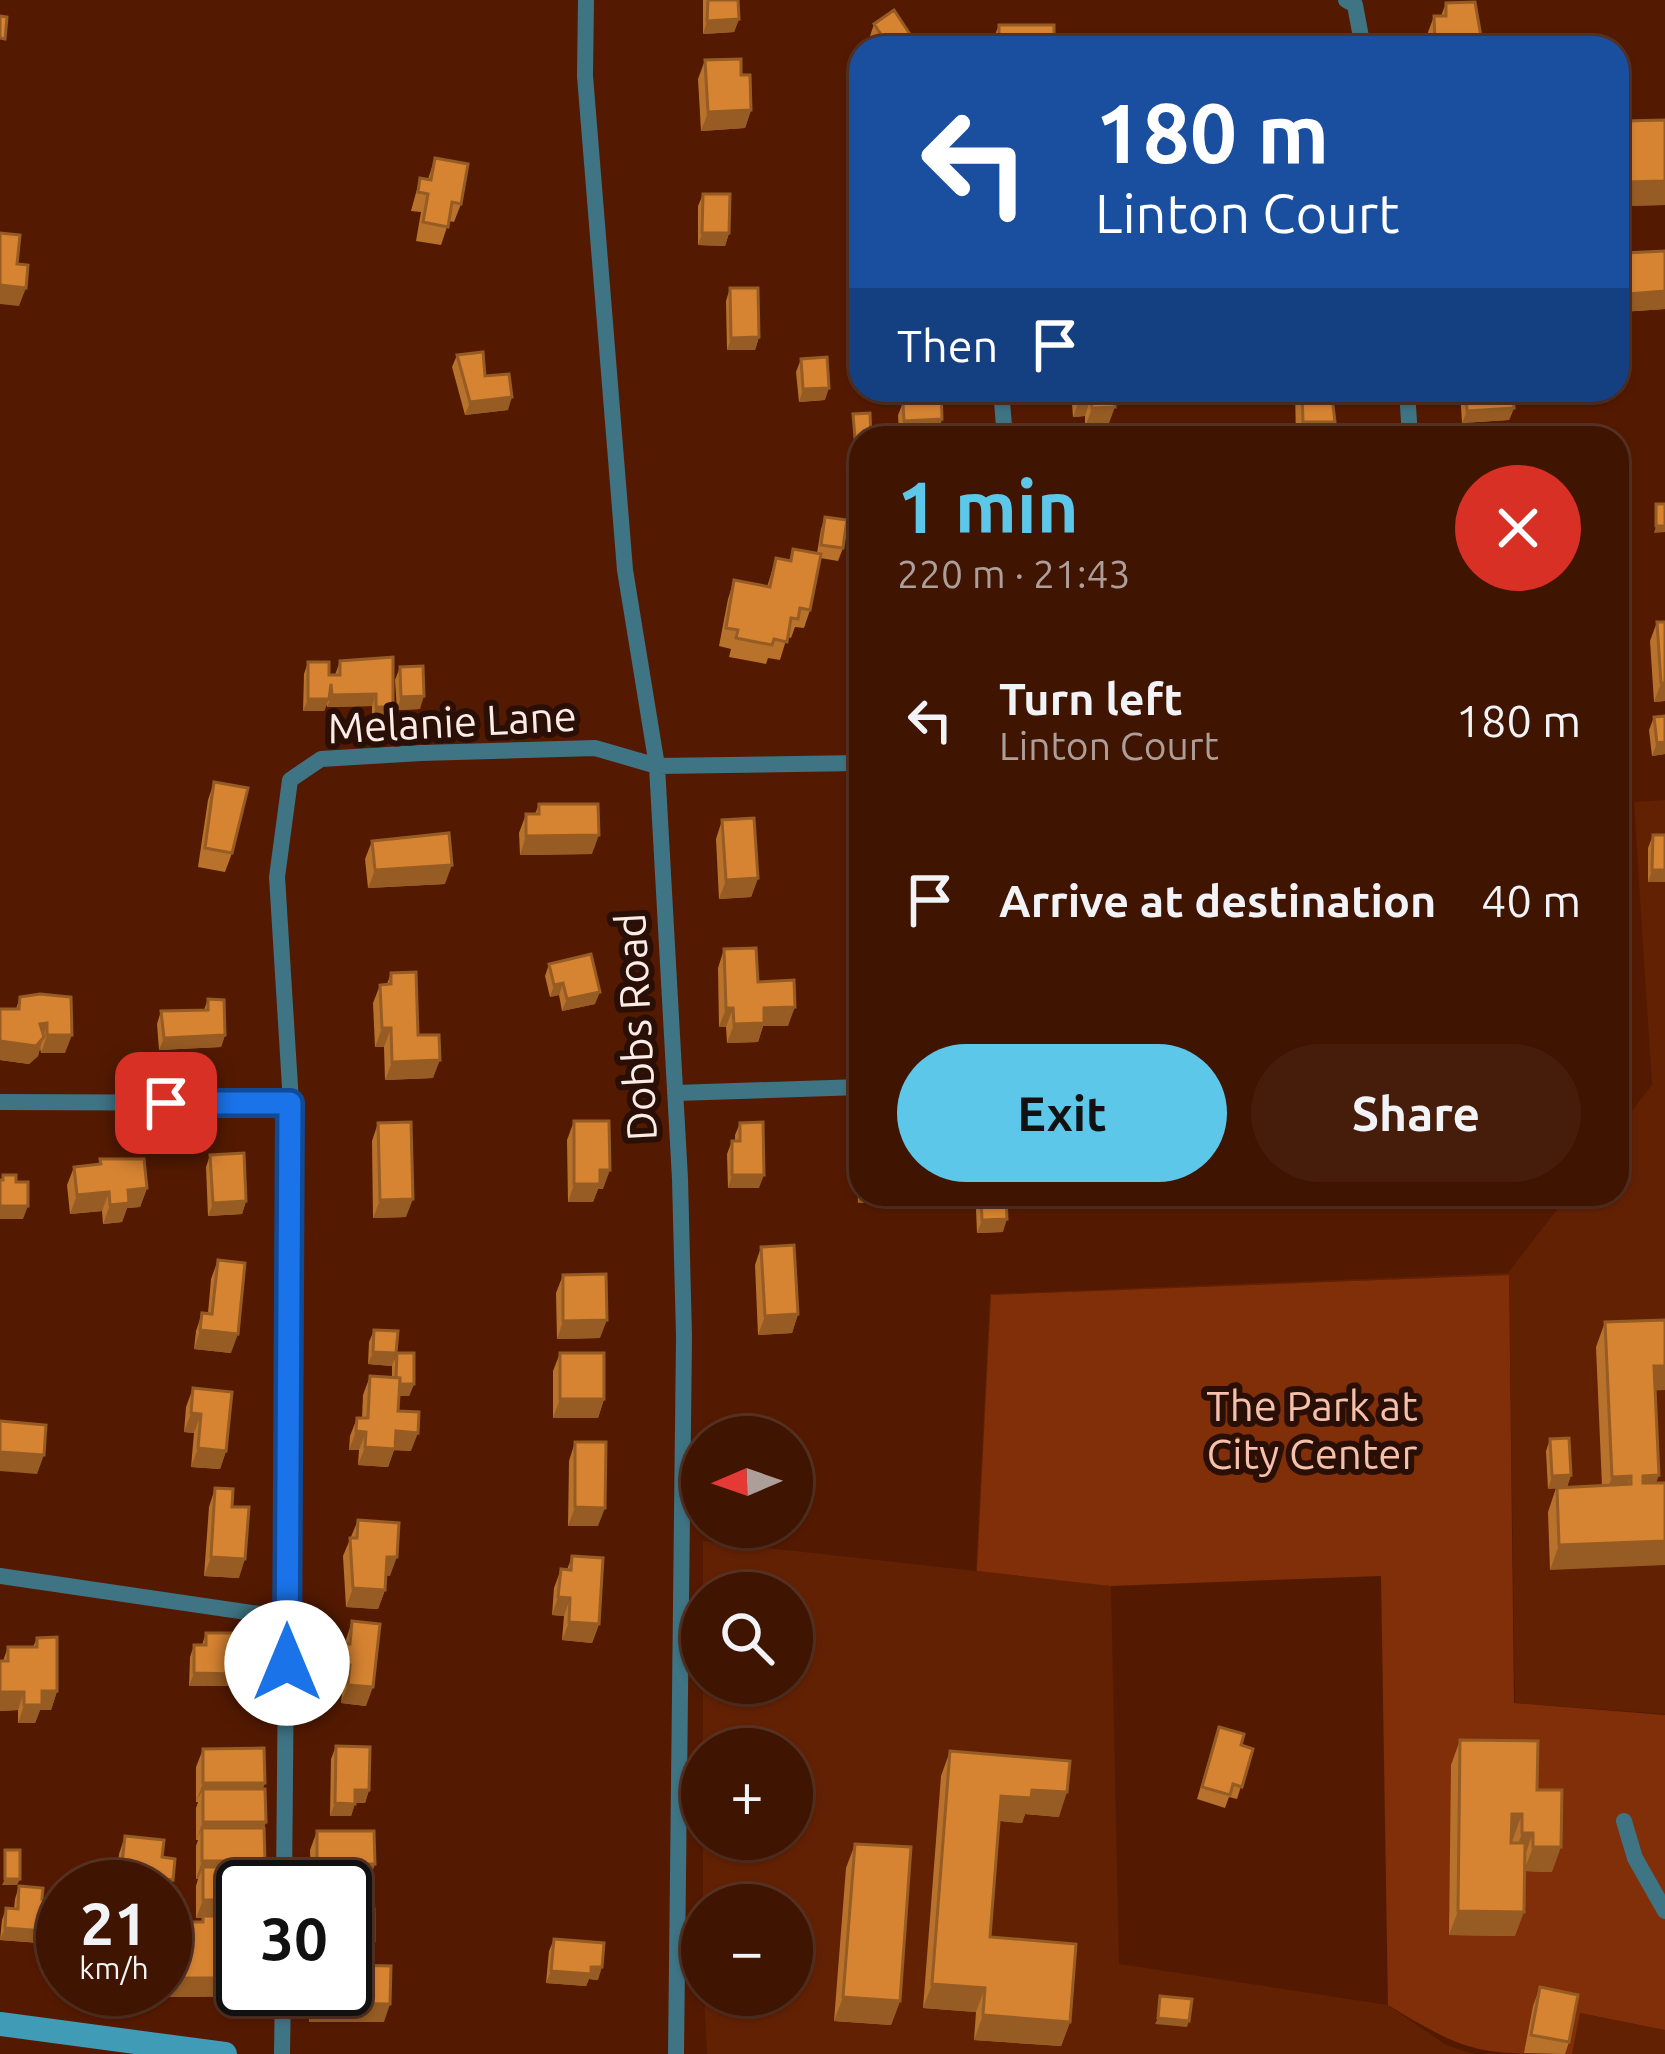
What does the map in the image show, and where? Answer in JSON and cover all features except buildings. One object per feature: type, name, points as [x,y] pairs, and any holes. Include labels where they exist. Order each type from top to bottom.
[{"type":"main road","points":[[0,2024],[226,2054]]},
{"type":"street","name":"Dobbs Road","points":[[586,0],[585,76],[625,570],[657,766],[675,1094],[684,1336],[676,2054]]},
{"type":"street","points":[[1346,0],[1355,5],[1361,36]]},
{"type":"street","name":"Melanie Lane","points":[[284,1860],[290,1103],[277,877],[290,780],[321,759],[595,748],[657,766],[849,763]]},
{"type":"street","points":[[675,1094],[849,1087]]},
{"type":"street","points":[[0,1102],[290,1103]]},
{"type":"street","points":[[0,1576],[287,1618]]},
{"type":"street","points":[[1624,1821],[1635,1858],[1665,1911]]},
{"type":"street","points":[[282,2054],[283,2016]]},
{"type":"shaded area","points":[[1665,800],[1665,1714],[1515,1703],[1509,1275],[991,1295],[979,1571],[1111,1586],[1119,1964],[1388,2005],[1446,2045],[1473,2054],[707,2054],[705,2016],[813,2016],[813,1884],[703,1884],[703,1860],[813,1860],[813,1728],[703,1728],[703,1704],[813,1704],[813,1572],[703,1572],[703,1548],[767,1548],[976,1571],[990,1294],[1508,1273],[1560,1206],[1629,1206],[1629,1115],[1652,1085],[1634,802]]},
{"type":"shaded area","points":[[1579,2013],[1665,2030],[1665,2054],[1572,2054]]},
{"type":"green space","name":"The Park at City Center","points":[[1509,1275],[1514,1703],[1665,1715],[1665,2030],[1580,2013],[1572,2054],[1475,2048],[1388,2005],[1381,1576],[1110,1586],[977,1571],[991,1295]]},
{"type":"route","points":[[166,1103],[290,1103],[287,1663]]}]
